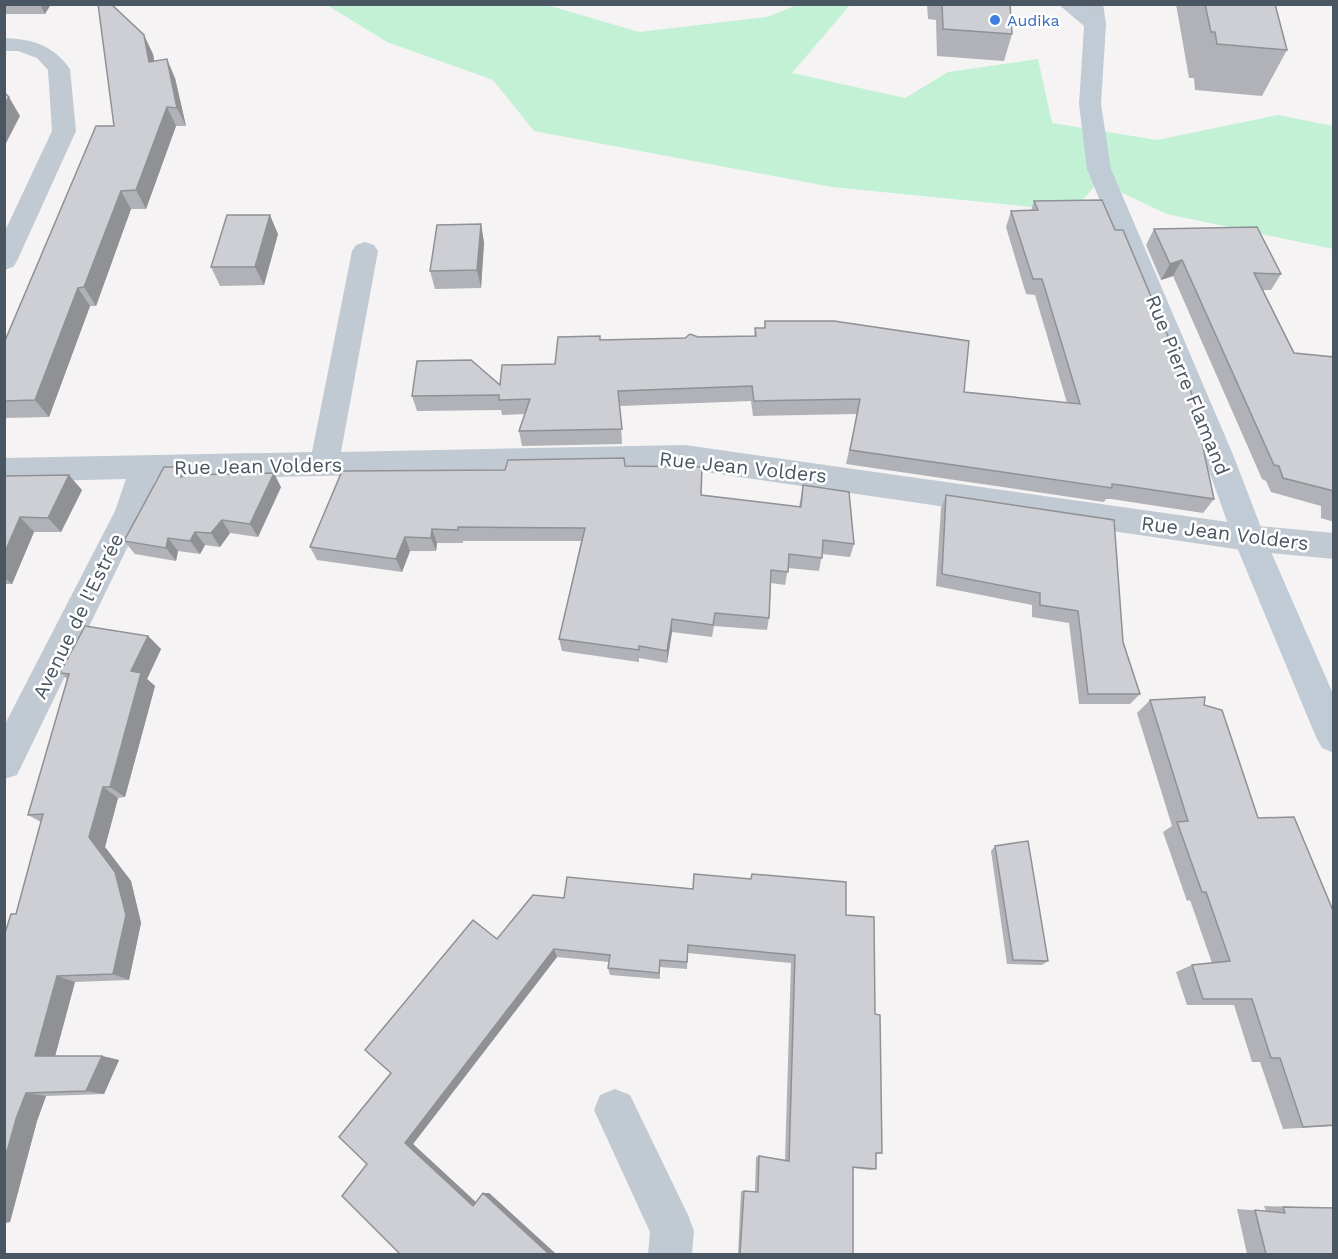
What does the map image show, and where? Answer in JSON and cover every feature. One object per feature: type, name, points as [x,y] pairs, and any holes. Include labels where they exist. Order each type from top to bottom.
[{"type":"main road","name":"Rue Pierre Flamand","points":[[1068,4],[1094,14],[1090,104],[1099,169],[1219,457],[1249,538],[1334,737]]},
{"type":"street","points":[[4,44],[20,45],[45,53],[59,69],[64,131],[4,261]]},
{"type":"street","points":[[324,465],[365,251]]},
{"type":"street","name":"Rue Jean Volders","points":[[4,470],[685,458],[1249,538],[1334,546]]},
{"type":"street","name":"Avenue de l'Estrée","points":[[4,763],[130,511],[145,467]]},
{"type":"street","points":[[615,1110],[672,1231],[670,1254]]},
{"type":"green space","points":[[327,5],[547,5],[639,32],[767,17],[797,5],[850,5],[792,73],[905,98],[948,72],[1038,59],[1052,123],[1157,140],[1278,115],[1333,126],[1333,249],[1167,214],[1099,182],[1072,211],[832,187],[534,131],[493,80],[387,42]]},
{"type":"building","points":[[98,4],[111,4],[144,35],[149,62],[167,59],[177,108],[167,107],[136,190],[121,191],[84,287],[78,288],[35,400],[4,401],[4,343],[96,126],[114,126]]},
{"type":"building","points":[[942,4],[1010,4],[1012,34],[943,29]]},
{"type":"building","points":[[1205,4],[1275,4],[1287,50],[1217,44],[1215,32],[1211,32]]},
{"type":"building","points":[[4,92],[9,97],[4,105]]},
{"type":"building","points":[[1102,200],[1115,230],[1123,230],[1191,391],[1214,499],[1112,484],[1112,488],[850,450],[860,399],[754,401],[752,386],[618,391],[622,429],[519,431],[530,399],[499,400],[499,395],[412,396],[417,361],[471,360],[500,385],[502,365],[555,364],[558,337],[600,336],[600,340],[685,338],[690,334],[698,337],[756,336],[755,328],[765,328],[765,321],[834,321],[969,341],[964,392],[1080,404],[1042,279],[1033,279],[1011,211],[1038,210],[1034,201]]},
{"type":"building","points":[[227,215],[270,215],[255,267],[211,267]]},
{"type":"building","points":[[481,224],[477,270],[430,271],[437,225]]},
{"type":"building","points":[[1257,227],[1281,274],[1254,273],[1294,353],[1334,357],[1334,491],[1283,478],[1279,466],[1274,465],[1182,260],[1170,264],[1154,229]]},
{"type":"building","points":[[624,458],[625,466],[702,467],[701,495],[801,507],[803,485],[849,492],[854,544],[823,540],[822,558],[789,554],[788,572],[771,570],[769,618],[715,613],[713,625],[672,619],[667,651],[639,646],[639,650],[559,639],[585,528],[458,527],[458,530],[432,529],[431,538],[405,537],[396,559],[310,547],[342,471],[505,470],[508,460]]},
{"type":"building","points":[[164,467],[183,467],[181,477],[274,473],[250,524],[222,520],[211,533],[195,532],[190,541],[168,538],[166,548],[124,541]]},
{"type":"building","points":[[69,475],[48,518],[20,517],[4,554],[5,476]]},
{"type":"building","points":[[946,495],[1114,520],[1123,642],[1140,694],[1088,694],[1078,611],[1040,605],[1040,593],[942,574]]},
{"type":"building","points":[[85,626],[148,636],[131,671],[141,673],[110,787],[103,787],[89,837],[115,872],[126,915],[113,974],[57,976],[35,1056],[102,1056],[86,1091],[26,1093],[4,1162],[4,936],[11,914],[16,914],[43,814],[28,815],[69,674],[60,673]]},
{"type":"building","points":[[1205,697],[1204,705],[1222,710],[1258,818],[1294,817],[1334,913],[1334,1125],[1303,1127],[1280,1058],[1271,1058],[1252,999],[1203,999],[1192,965],[1230,961],[1206,892],[1202,892],[1177,822],[1188,821],[1150,700]]},
{"type":"building","points":[[1028,841],[1048,961],[1013,960],[995,846]]},
{"type":"building","points":[[694,874],[751,879],[752,874],[846,882],[846,915],[874,917],[875,1014],[880,1015],[882,1153],[876,1153],[876,1169],[853,1167],[853,1254],[740,1254],[744,1191],[758,1192],[759,1156],[789,1161],[795,955],[688,945],[687,962],[660,960],[659,973],[608,968],[610,955],[554,949],[405,1143],[473,1206],[483,1193],[549,1254],[400,1254],[342,1196],[367,1164],[339,1137],[391,1073],[365,1050],[473,920],[497,939],[533,895],[564,898],[567,877],[693,889]]},
{"type":"building","points":[[1283,1207],[1334,1208],[1334,1254],[1266,1254],[1255,1210],[1285,1213]]},
{"type":"place","name":"Audika","points":[[995,20]]}]
